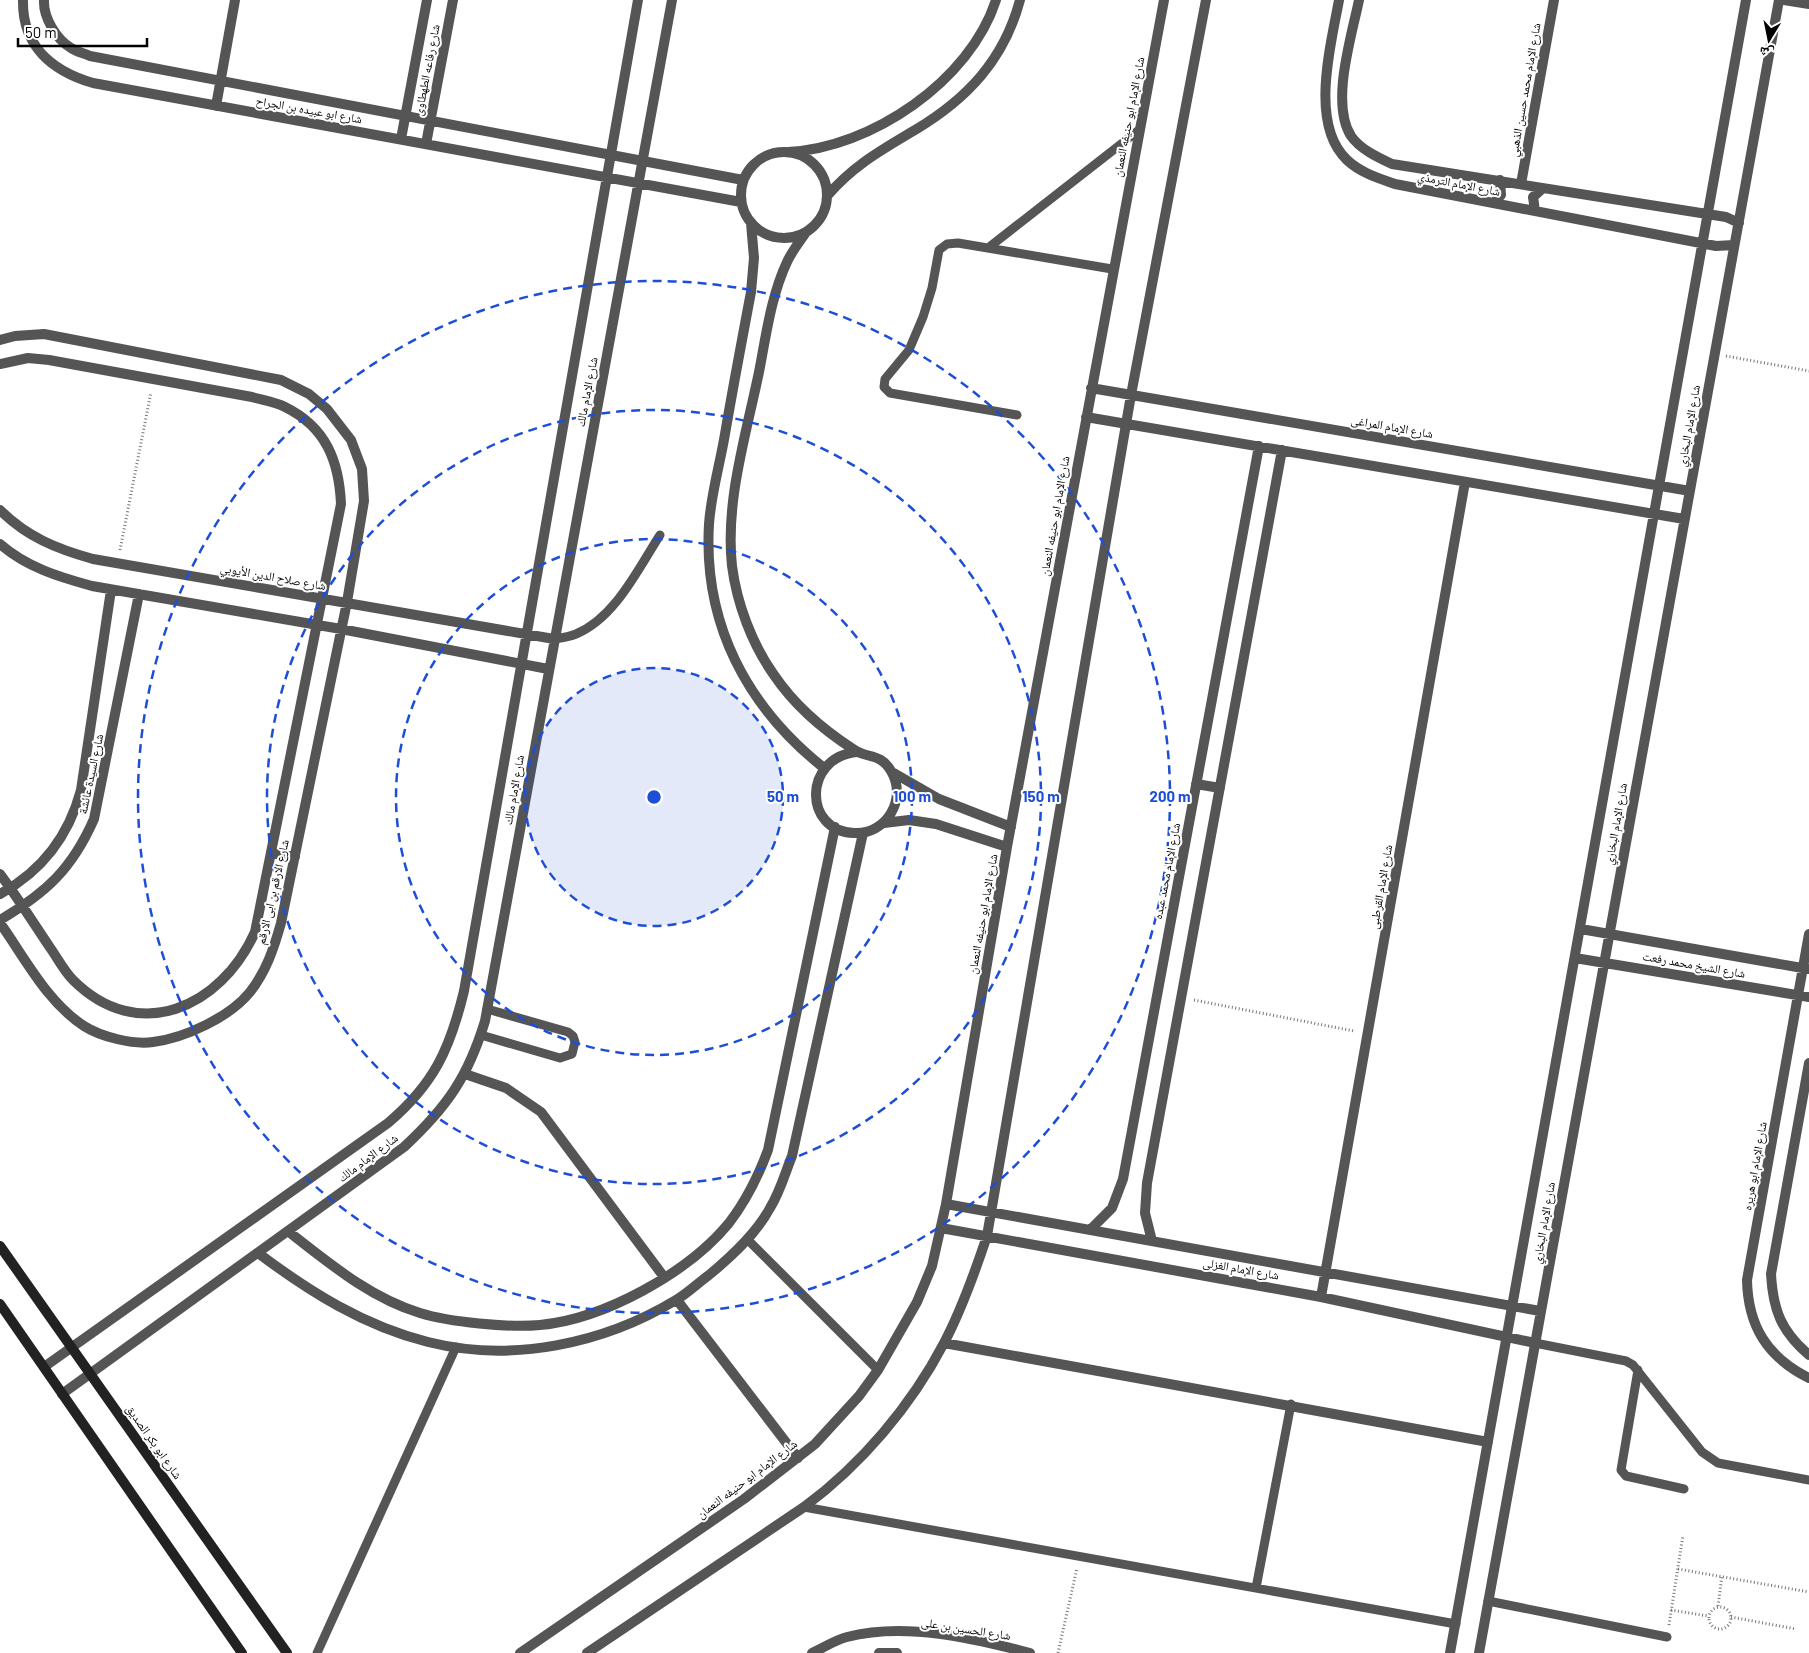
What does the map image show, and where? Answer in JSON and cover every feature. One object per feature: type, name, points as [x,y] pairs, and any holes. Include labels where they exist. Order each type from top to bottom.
[{"type":"street","name":"شارع ابو عبيده بن الجراح","points":[[23,0],[23,16],[28,32],[39,50],[54,66],[72,77],[93,83],[741,202]]},
{"type":"street","name":"شارع ابو عبيده بن الجراح","points":[[44,0],[44,8],[54,31],[70,48],[90,56],[743,180]]},
{"type":"street","points":[[216,106],[235,0]]},
{"type":"street","name":"شارع رفاعه الطهطاوى","points":[[401,139],[427,0]]},
{"type":"street","name":"شارع رفاعه الطهطاوى","points":[[426,144],[453,0]]},
{"type":"street","name":"شارع الإمام مالك","points":[[44,1367],[388,1123],[425,1087],[440,1064],[450,1041],[464,991],[638,0]]},
{"type":"street","name":"شارع الإمام مالك","points":[[62,1394],[289,1232],[404,1147],[433,1120],[458,1088],[465,1074],[481,1035],[487,1009],[672,0]]},
{"type":"street","points":[[824,768],[782,730],[748,685],[724,634],[710,578],[709,522],[751,292],[754,258],[751,223],[741,202],[743,180],[749,170],[761,159],[777,152],[812,151],[836,145],[879,125],[908,108],[942,82],[959,64],[974,44],[996,0]]},
{"type":"street","points":[[1011,826],[938,799],[891,771],[876,757],[856,752],[810,718],[773,674],[746,623],[732,568],[730,539],[737,479],[774,296],[787,262],[807,231],[821,216],[827,196],[839,182],[868,157],[920,127],[966,94],[987,70],[1004,42],[1020,0]]},
{"type":"street","name":"شارع الإمام ابو حنيفه النعمان","points":[[520,1653],[744,1499],[798,1458],[838,1420],[878,1370],[917,1302],[932,1266],[946,1204],[1011,826],[1112,269],[1164,0]]},
{"type":"street","points":[[586,1653],[804,1507],[832,1486],[862,1456],[908,1401],[944,1343],[988,1236],[1131,395],[1206,0]]},
{"type":"street","name":"شارع الإمام الترمذي","points":[[1339,0],[1326,71],[1324,93],[1328,118],[1336,143],[1346,159],[1367,175],[1395,184],[1702,244],[1720,247],[1734,246]]},
{"type":"street","name":"شارع الإمام الترمذي","points":[[1359,0],[1342,91],[1344,117],[1351,136],[1369,153],[1392,164],[1726,217],[1739,223]]},
{"type":"street","name":"شارع الإمام محمد حسين الذهبي","points":[[1521,184],[1554,0]]},
{"type":"street","name":"شارع الإمام البخاري","points":[[1450,1653],[1746,0]]},
{"type":"street","name":"شارع الإمام البخاري","points":[[1479,1653],[1779,0]]},
{"type":"street","points":[[1784,0],[1809,4]]},
{"type":"street","points":[[788,152],[809,160],[816,167],[822,176],[827,196]]},
{"type":"street","points":[[1494,203],[1500,195],[1500,180]]},
{"type":"street","points":[[1535,211],[1533,197],[1543,188]]},
{"type":"street","points":[[751,223],[768,235],[778,237],[798,235],[807,231]]},
{"type":"street","name":"شارع الارقم بن ابى الارقم","points":[[0,340],[15,336],[44,334],[281,380],[309,394],[327,409],[351,440],[362,469],[364,501],[347,602],[295,857],[274,948],[264,971],[250,993],[236,1006],[202,1028],[153,1042],[111,1038],[84,1026],[58,1006],[0,922]]},
{"type":"street","name":"شارع الارقم بن ابى الارقم","points":[[0,364],[28,358],[49,360],[252,397],[285,406],[313,426],[330,449],[339,476],[341,504],[315,625],[255,932],[246,953],[233,971],[195,1002],[169,1012],[142,1013],[116,1008],[91,996],[71,979],[0,874]]},
{"type":"street","name":"شارع الإمام المراغى","points":[[1091,388],[1690,491]]},
{"type":"street","points":[[1086,417],[1684,519]]},
{"type":"street","name":"شارع الإمام محمد عبده","points":[[1090,1230],[1112,1208],[1123,1179],[1259,446]]},
{"type":"street","points":[[1152,1242],[1146,1220],[1144,1198],[1282,450]]},
{"type":"street","name":"شارع الإمام القرطبى","points":[[1321,1297],[1465,482]]},
{"type":"street","name":"شارع صلاح الدين الأيوبي","points":[[0,510],[28,534],[48,545],[70,553],[554,639]]},
{"type":"street","points":[[0,544],[32,566],[61,578],[110,590],[341,629],[548,669]]},
{"type":"street","name":"شارع السيدة عائشة","points":[[0,894],[24,879],[54,848],[66,831],[76,811],[81,790],[110,590]]},
{"type":"street","name":"شارع السيدة عائشة","points":[[0,922],[58,878],[77,854],[94,819],[140,594]]},
{"type":"street","points":[[856,752],[838,756],[824,768],[818,777],[816,800],[826,820],[834,827],[843,831],[862,833],[884,823],[909,820],[936,824],[1008,847]]},
{"type":"street","points":[[884,823],[896,804],[896,782],[891,771]]},
{"type":"street","points":[[1196,784],[1220,788]]},
{"type":"street","points":[[289,1232],[343,1273],[384,1299],[420,1313],[475,1323],[540,1325],[583,1316],[626,1298],[688,1262],[728,1223],[745,1201],[758,1176],[768,1150],[834,827]]},
{"type":"street","points":[[258,1253],[303,1286],[348,1312],[401,1334],[456,1347],[501,1351],[540,1349],[582,1340],[637,1321],[677,1300],[726,1261],[747,1239],[770,1210],[792,1156],[862,833]]},
{"type":"street","points":[[271,853],[295,857]]},
{"type":"street","name":"شارع الشيخ محمد رفعت","points":[[1580,930],[1806,969]]},
{"type":"street","name":"شارع الإمام ابو هريره","points":[[1809,934],[1806,969],[1798,995],[1747,1280],[1747,1294],[1755,1327],[1769,1349],[1790,1368],[1809,1378]]},
{"type":"street","name":"شارع الشيخ محمد رفعت","points":[[1575,958],[1809,998]]},
{"type":"street","points":[[1809,1063],[1771,1274],[1772,1299],[1780,1322],[1794,1343],[1809,1355]]},
{"type":"street","points":[[465,1074],[506,1088],[541,1112],[664,1277]]},
{"type":"street","name":"شارع الإمام الغزلى","points":[[946,1204],[1540,1311]]},
{"type":"street","name":"شارع الإمام الغزلى","points":[[941,1228],[1321,1297],[1535,1343]]},
{"type":"street","name":"شارع ابو بكر الصديق","points":[[0,1246],[287,1653]]},
{"type":"street","points":[[677,1300],[798,1458]]},
{"type":"street","points":[[0,1304],[242,1653]]},
{"type":"street","points":[[944,1343],[1291,1404],[1488,1442]]},
{"type":"street","name":"شارع الحسين بن على","points":[[812,1653],[846,1637],[885,1631],[938,1635],[1030,1653]]},
{"type":"street","points":[[879,1653],[898,1653]]},
{"type":"lane","points":[[988,248],[1139,130]]},
{"type":"lane","points":[[1017,415],[890,393],[884,387],[885,379],[909,350],[923,317],[932,288],[939,250],[947,244],[958,243],[1112,269]]},
{"type":"lane","points":[[554,639],[575,635],[595,624],[627,585],[660,535]]},
{"type":"lane","points":[[481,1035],[560,1058],[572,1054],[575,1048],[573,1036],[568,1032],[487,1009]]},
{"type":"lane","points":[[747,1239],[878,1370]]},
{"type":"lane","points":[[1535,1343],[1626,1361],[1638,1370],[1698,1448],[1718,1463],[1809,1480]]},
{"type":"lane","points":[[317,1653],[456,1347]]},
{"type":"lane","points":[[1638,1370],[1621,1470],[1626,1476],[1684,1489]]},
{"type":"lane","points":[[1256,1588],[1291,1404]]},
{"type":"lane","points":[[804,1507],[1456,1624]]},
{"type":"lane","points":[[1488,1601],[1667,1637]]},
{"type":"path","points":[[1715,354],[1809,371]]},
{"type":"path","points":[[118,563],[153,379]]},
{"type":"path","points":[[1181,998],[1367,1034]]},
{"type":"path","points":[[1667,1637],[1683,1535]]},
{"type":"path","points":[[1058,1653],[1079,1557]]},
{"type":"path","points":[[1678,1569],[1809,1592]]},
{"type":"path","points":[[1718,1606],[1722,1576]]},
{"type":"path","points":[[1718,1606],[1727,1608],[1731,1617],[1728,1626],[1719,1629],[1710,1625],[1708,1616],[1710,1611],[1718,1606]]},
{"type":"path","points":[[1671,1610],[1708,1616]]},
{"type":"path","points":[[1731,1617],[1796,1629]]}]
